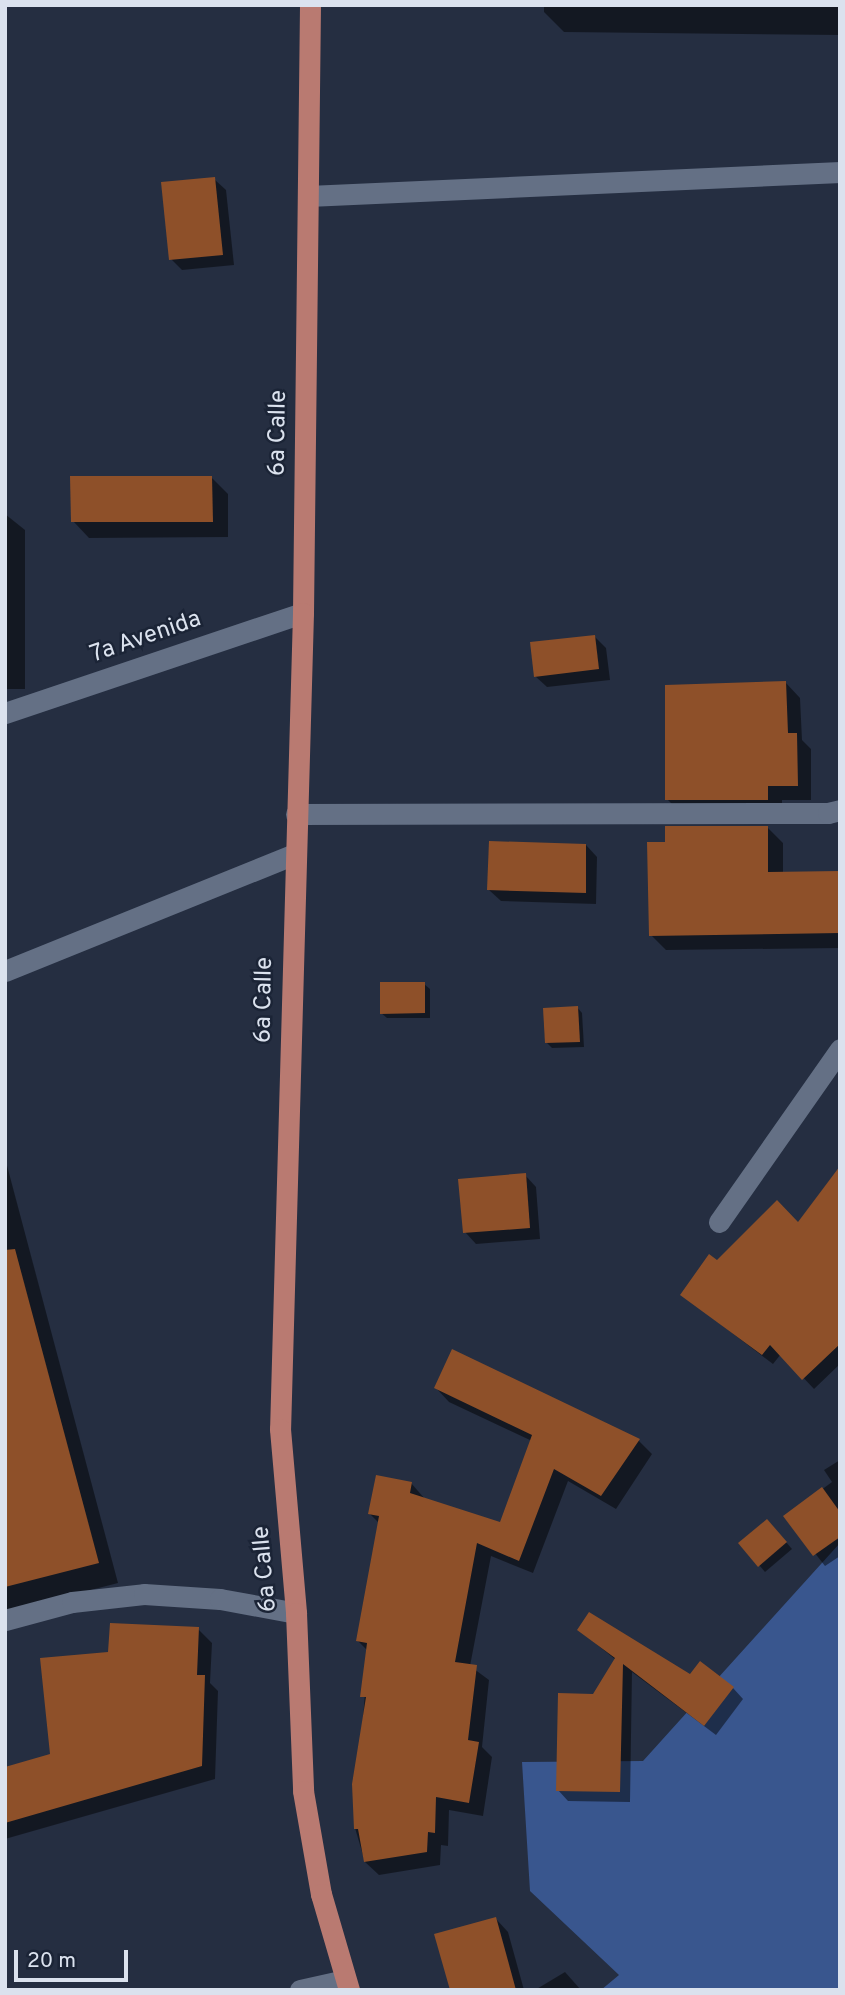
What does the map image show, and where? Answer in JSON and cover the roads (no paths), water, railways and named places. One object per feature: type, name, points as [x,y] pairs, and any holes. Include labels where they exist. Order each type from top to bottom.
[{"type":"main road","name":"6a Calle","points":[[310,5],[303,613],[280,1429],[296,1613],[303,1791],[321,1894],[347,1985]]},
{"type":"street","points":[[307,195],[840,172]]},
{"type":"street","name":"7a Avenida","points":[[5,713],[303,613]]},
{"type":"street","points":[[296,814],[814,813],[840,810]]},
{"type":"street","points":[[5,971],[295,854]]},
{"type":"street","points":[[719,1222],[840,1049]]},
{"type":"street","points":[[5,1620],[72,1602],[144,1594],[220,1599],[296,1613]]},
{"type":"street","points":[[300,1990],[347,1985]]}]
